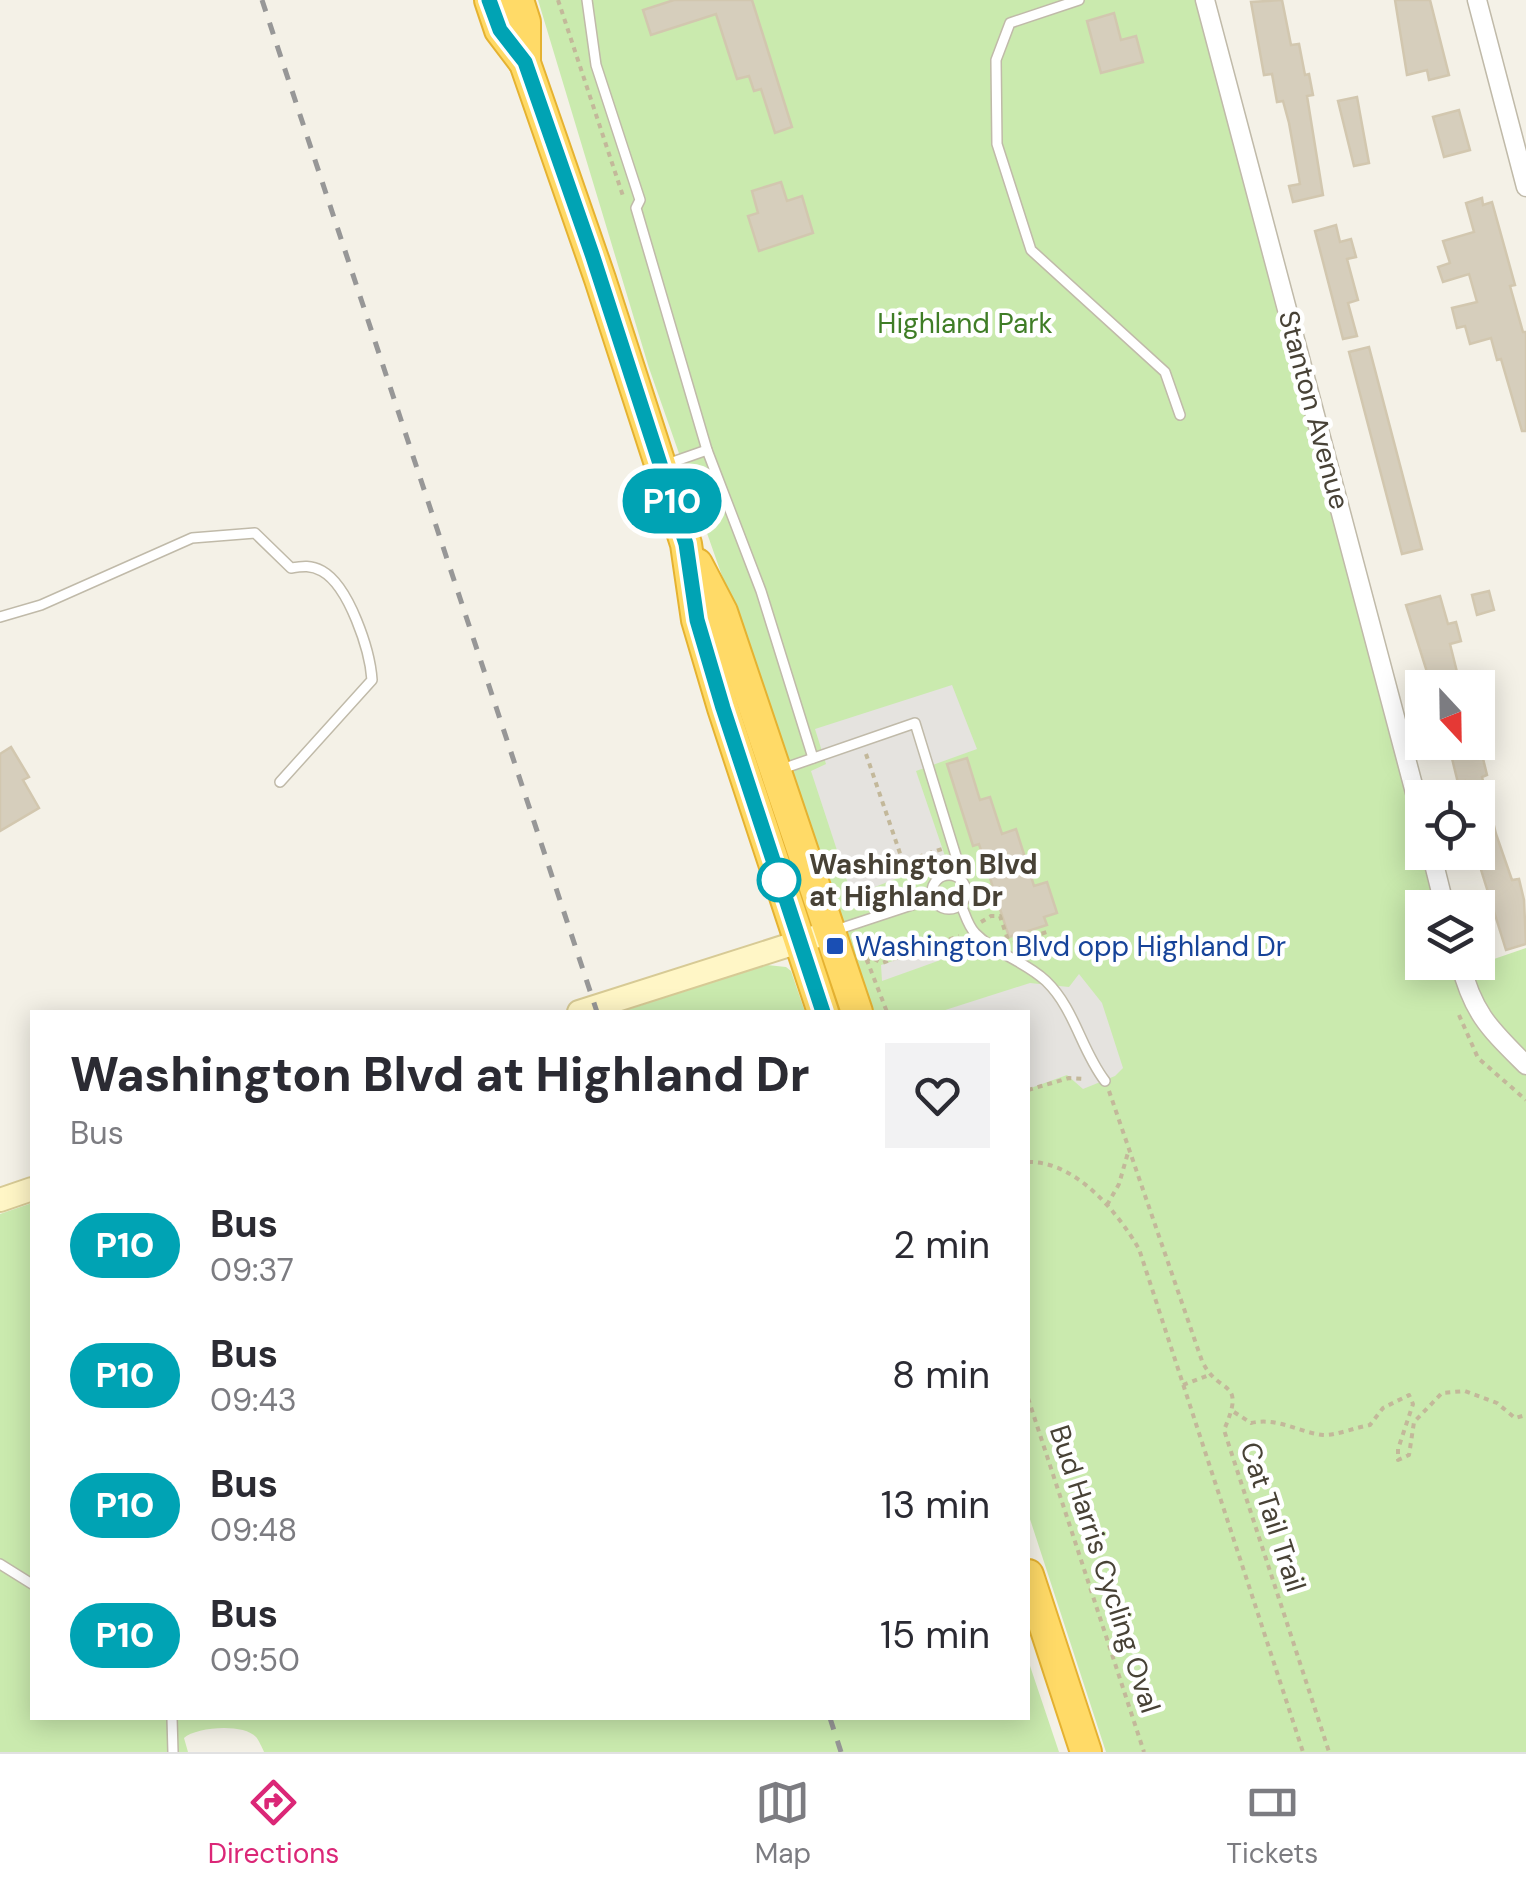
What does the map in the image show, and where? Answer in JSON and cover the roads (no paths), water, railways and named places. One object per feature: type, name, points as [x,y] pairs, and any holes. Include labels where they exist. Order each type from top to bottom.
[{"type":"highway","points":[[490,0],[500,30],[525,62]]},
{"type":"highway","points":[[518,0],[525,22],[525,62],[686,544],[722,612],[777,770],[842,928],[856,1010]]},
{"type":"highway","points":[[686,544],[697,620],[822,1010]]},
{"type":"highway","points":[[1030,1581],[1086,1752]]},
{"type":"street","name":"Stanton Avenue","points":[[1204,0],[1412,780]]},
{"type":"street","points":[[1477,0],[1525,178]]},
{"type":"street","points":[[585,1010],[842,928]]},
{"type":"street","points":[[1466,980],[1486,1026],[1526,1066]]},
{"type":"street","points":[[0,1200],[30,1190]]},
{"type":"lane","points":[[587,0],[596,65],[640,200],[636,208],[707,450],[761,591],[813,758]]},
{"type":"lane","points":[[1078,0],[1010,23],[996,60],[997,144],[1031,250],[1165,372],[1180,414]]},
{"type":"lane","points":[[660,466],[707,450]]},
{"type":"lane","points":[[0,617],[42,605],[192,538],[255,533],[291,568],[309,565],[327,573],[363,634],[372,680],[280,782]]},
{"type":"lane","points":[[777,770],[915,723],[956,856],[954,875]]},
{"type":"lane","points":[[933,898],[935,882],[954,875],[963,881],[967,891],[961,905]]},
{"type":"lane","points":[[842,928],[933,898]]},
{"type":"lane","points":[[933,898],[945,909],[961,905]]},
{"type":"lane","points":[[961,905],[976,934],[1050,985],[1066,1006],[1089,1061],[1105,1081]]},
{"type":"lane","points":[[0,1564],[30,1583]]},
{"type":"lane","points":[[172,1720],[174,1752]]},
{"type":"railway","points":[[262,0],[596,1010]]},
{"type":"railway","points":[[831,1720],[841,1752]]},
{"type":"place","name":"Washington Blvd at Highland Dr","points":[[779,880]]},
{"type":"place","name":"Washington Blvd opp Highland Dr","points":[[835,946]]},
{"type":"park label","name":"Highland Park","points":[[965,323]]}]
